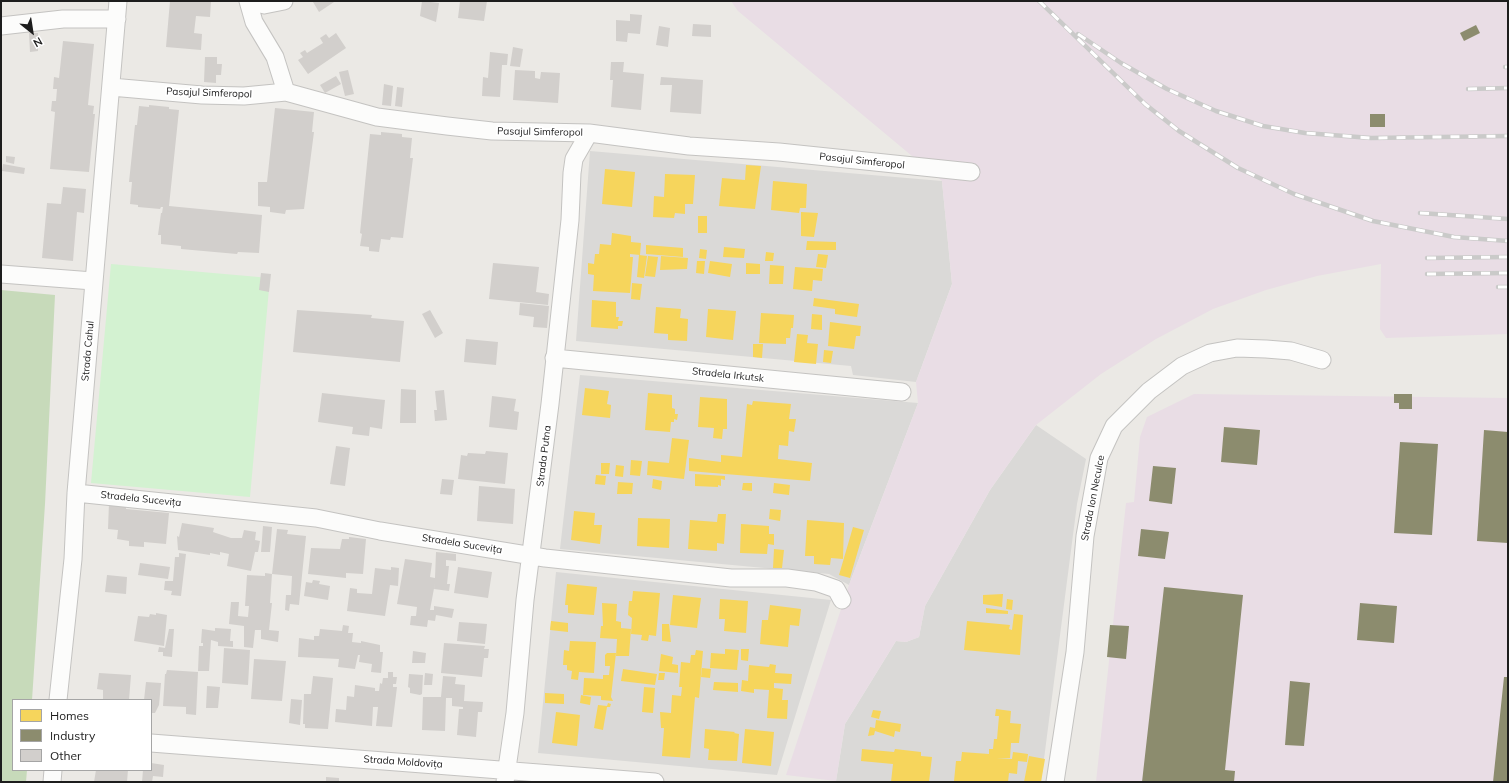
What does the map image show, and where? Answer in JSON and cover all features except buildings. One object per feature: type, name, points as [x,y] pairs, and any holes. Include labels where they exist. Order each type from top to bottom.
[{"type":"street","name":"Strada Cahul","points":[[58,699],[73,559],[76,493],[93,281],[118,1]]},
{"type":"street","points":[[248,1],[254,22],[275,57],[286,92]]},
{"type":"street","points":[[251,1],[264,5],[284,1]]},
{"type":"street","points":[[1,26],[63,19],[117,19]]},
{"type":"street","name":"Pasajul Simferopol","points":[[111,87],[244,96],[286,92],[377,117],[492,131],[588,133],[688,146],[779,152],[971,172]]},
{"type":"street","name":"Strada Putna","points":[[506,776],[515,713],[525,600],[532,555],[570,220],[573,166],[574,159],[588,133]]},
{"type":"street","points":[[1,274],[93,281]]},
{"type":"street","name":"Strada Ion Neculce","points":[[1055,782],[1075,652],[1085,536],[1099,458],[1114,426],[1149,391],[1196,357],[1237,348],[1291,351],[1322,360]]},
{"type":"street","name":"Stradela Irkutsk","points":[[554,358],[902,392]]},
{"type":"street","name":"Stradela Sucevița","points":[[76,493],[316,518],[380,531],[545,558],[723,577],[787,578],[809,581],[836,589],[842,600]]},
{"type":"street","name":"Strada Moldovița","points":[[152,743],[506,776],[655,782]]},
{"type":"street","points":[[52,782],[53,771]]},
{"type":"shaded area","points":[[731,1],[1508,1],[1508,334],[1386,338],[1380,329],[1381,264],[1317,276],[1266,290],[1213,309],[1156,339],[1101,374],[1036,425],[990,490],[925,606],[919,637],[906,642],[896,641],[845,724],[836,781],[786,775],[849,585],[918,403],[916,382],[952,284],[942,181],[738,11]]},
{"type":"shaded area","points":[[590,151],[942,181],[952,284],[916,382],[853,375],[851,366],[576,341]]},
{"type":"shaded area","points":[[580,375],[918,403],[849,585],[829,574],[560,549]]},
{"type":"shaded area","points":[[1194,394],[1508,398],[1508,782],[1096,782],[1126,503],[1134,502],[1140,437],[1147,417]]},
{"type":"shaded area","points":[[1036,425],[1086,459],[1077,504],[1041,782],[836,781],[845,724],[896,641],[906,642],[919,637],[925,606],[990,490]]},
{"type":"shaded area","points":[[556,572],[831,600],[777,775],[538,753]]},
{"type":"green space","points":[[111,264],[270,278],[250,497],[91,483]]},
{"type":"green space","points":[[1,290],[55,295],[45,504],[32,699],[12,699],[12,771],[27,771],[26,782],[1,782]]},
{"type":"railway","points":[[1039,1],[1145,104],[1179,131],[1238,168],[1294,194],[1373,221],[1454,237],[1508,241]]},
{"type":"railway","points":[[1078,34],[1121,63],[1167,89],[1216,111],[1263,126],[1305,133],[1371,138],[1508,136]]},
{"type":"railway","points":[[1468,89],[1508,88]]},
{"type":"railway","points":[[1420,213],[1508,219]]},
{"type":"railway","points":[[1427,258],[1508,257]]},
{"type":"railway","points":[[1427,274],[1508,273]]},
{"type":"railway","points":[[1498,287],[1508,287]]}]
